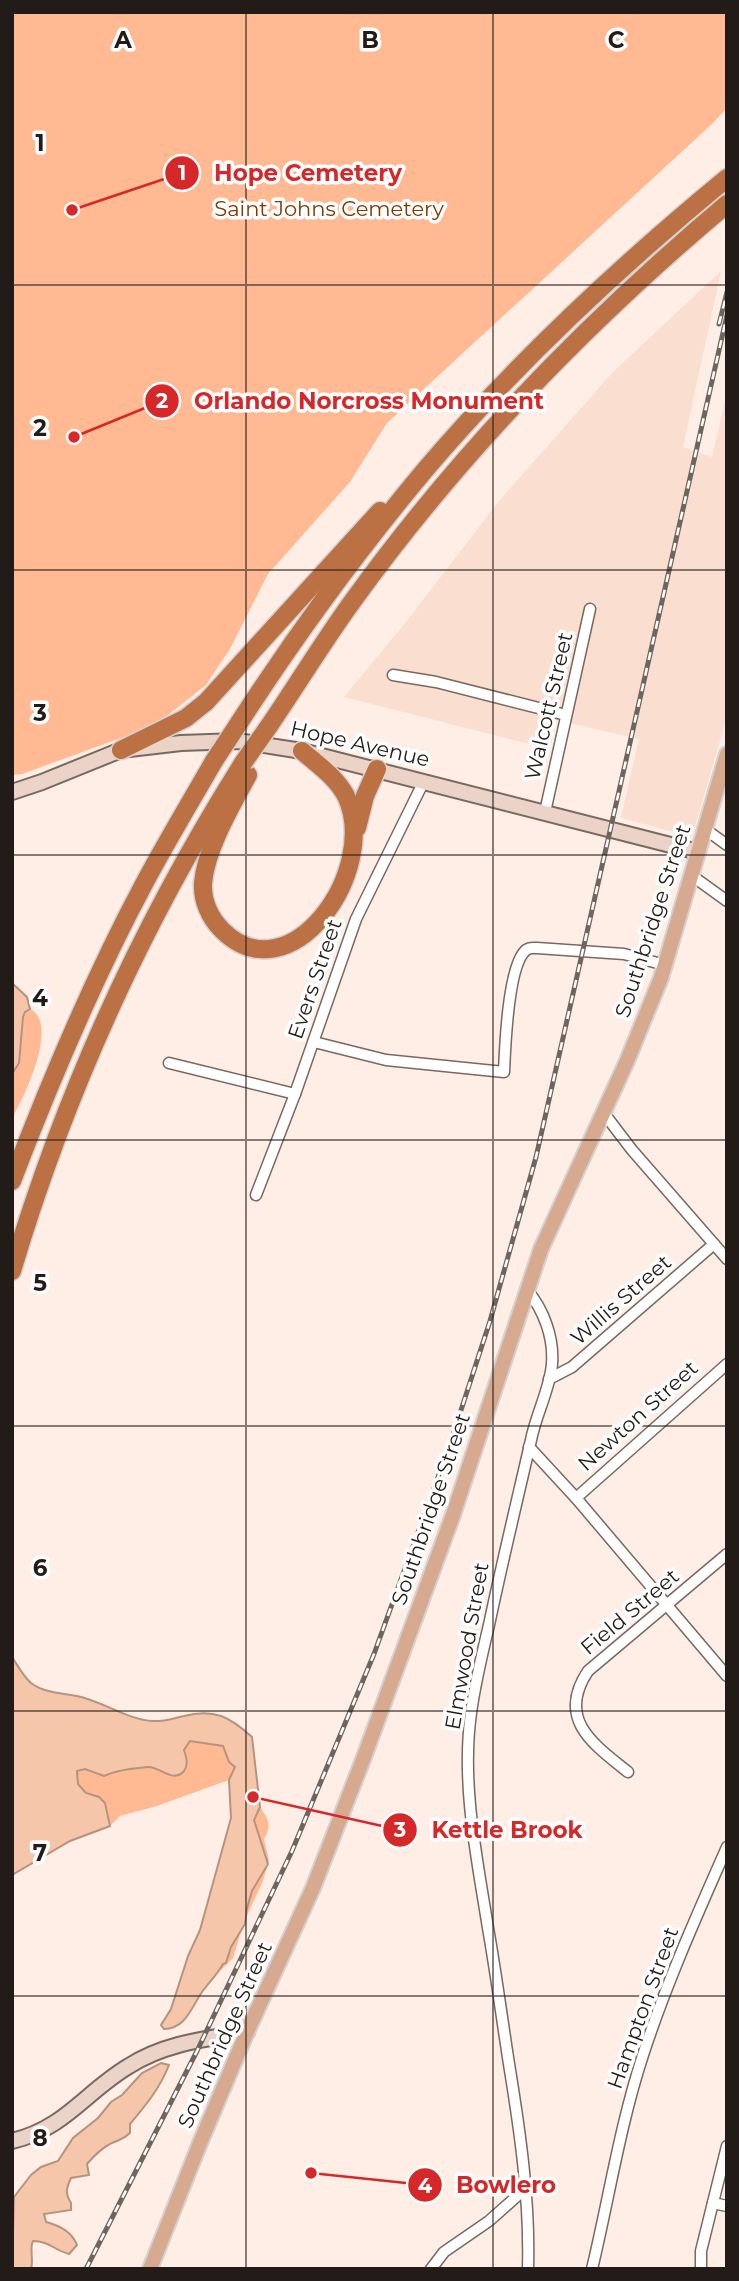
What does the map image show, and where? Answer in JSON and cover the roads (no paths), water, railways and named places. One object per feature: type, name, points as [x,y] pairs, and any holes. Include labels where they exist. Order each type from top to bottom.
[{"type":"highway","points":[[12,1181],[56,1068],[94,983],[145,883],[214,761],[276,666],[321,603],[426,470],[483,407],[599,290],[664,230],[727,178]]},
{"type":"highway","points":[[12,1271],[36,1195],[94,1045],[149,930],[273,721],[358,593],[468,457],[568,350],[630,290],[725,206]]},
{"type":"highway","points":[[121,750],[187,718],[206,702],[347,545],[396,496],[422,462],[483,407]]},
{"type":"highway","points":[[302,751],[328,773],[345,794],[353,818],[353,849]]},
{"type":"highway","points":[[248,764],[214,846],[203,882],[207,908],[212,918],[228,936],[251,947],[261,948],[275,948],[300,937],[321,919],[338,895],[351,863],[365,796],[377,769]]},
{"type":"main road","name":"Hope Avenue","points":[[12,792],[121,750],[181,743],[238,741],[302,751],[377,769],[698,852]]},
{"type":"main road","name":"Southbridge Street","points":[[150,2269],[247,2032],[313,1888],[364,1757],[453,1515],[541,1249],[645,1018],[665,965],[727,754]]},
{"type":"main road","points":[[12,2141],[56,2124],[110,2079],[142,2058],[189,2042],[247,2032]]},
{"type":"street","name":"Walcott Street","points":[[545,812],[590,609]]},
{"type":"street","points":[[393,675],[436,682],[566,715]]},
{"type":"street","name":"Evers Street","points":[[256,1195],[314,1042],[363,901],[424,781]]},
{"type":"street","points":[[705,829],[727,845]]},
{"type":"street","points":[[691,875],[727,901]]},
{"type":"street","points":[[314,1042],[386,1060],[504,1072],[509,1005],[520,960],[525,951],[537,948],[624,954],[665,965]]},
{"type":"street","points":[[169,1063],[295,1094]]},
{"type":"street","points":[[603,1112],[632,1150],[727,1259]]},
{"type":"street","name":"Willis Street","points":[[549,1379],[572,1367],[714,1244]]},
{"type":"street","name":"Elmwood Street","points":[[527,1290],[538,1303],[548,1328],[552,1364],[535,1420],[505,1548],[474,1695],[467,1763],[472,1815],[516,2108],[528,2269]]},
{"type":"street","name":"Newton Street","points":[[576,1498],[727,1364]]},
{"type":"street","points":[[529,1447],[576,1498],[727,1676]]},
{"type":"street","name":"Field Street","points":[[628,1772],[587,1735],[576,1713],[575,1698],[581,1682],[588,1671],[727,1554]]},
{"type":"street","name":"Hampton Street","points":[[592,2269],[642,2057],[674,1972],[727,1847]]},
{"type":"street","points":[[701,2269],[701,2251],[727,2146]]},
{"type":"street","points":[[431,2269],[444,2252],[489,2221],[524,2189]]},
{"type":"street","points":[[713,2203],[727,2206]]},
{"type":"railway","points":[[719,324],[727,292]]},
{"type":"railway","points":[[86,2269],[197,2051],[292,1851],[374,1654],[450,1444],[490,1321],[536,1157],[727,315]]},
{"type":"place","name":"Hope Cemetery","points":[[72,210]]},
{"type":"place","name":"Orlando Norcross Monument","points":[[74,437]]},
{"type":"place","name":"Kettle Brook","points":[[253,1797]]},
{"type":"place","name":"Bowlero","points":[[311,2173]]},
{"type":"park label","name":"Saint Johns Cemetery","points":[[329,209]]}]
